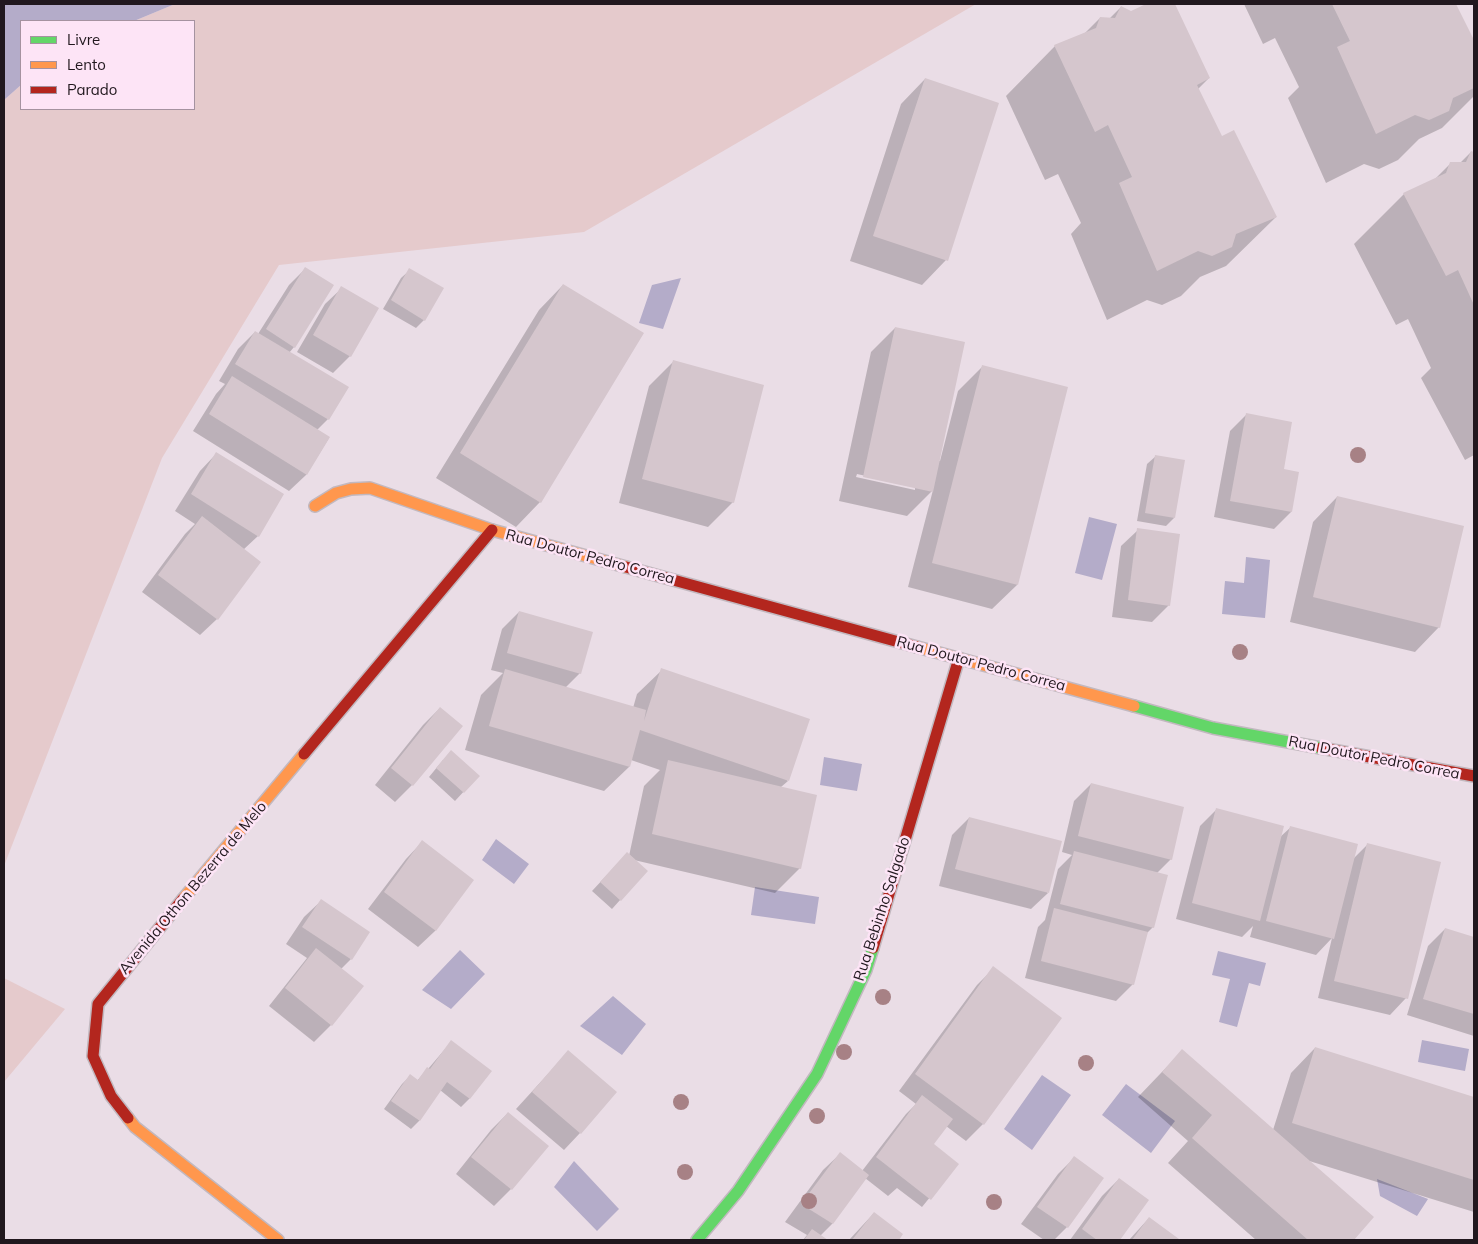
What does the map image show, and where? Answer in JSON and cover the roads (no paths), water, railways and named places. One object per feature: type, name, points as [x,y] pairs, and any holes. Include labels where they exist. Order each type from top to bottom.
[{"type":"street","name":"Rua Doutor Pedro Correa","points":[[315,506],[336,493],[351,489],[370,488],[492,530],[1213,728],[1474,776]]},
{"type":"street","name":"Avenida Othon Bezerra de Melo","points":[[278,1240],[135,1127],[110,1096],[94,1056],[98,1004],[152,936],[492,530]]},
{"type":"street","name":"Rua Bebinho Salgado","points":[[697,1240],[738,1191],[817,1074],[866,970],[959,658]]}]
